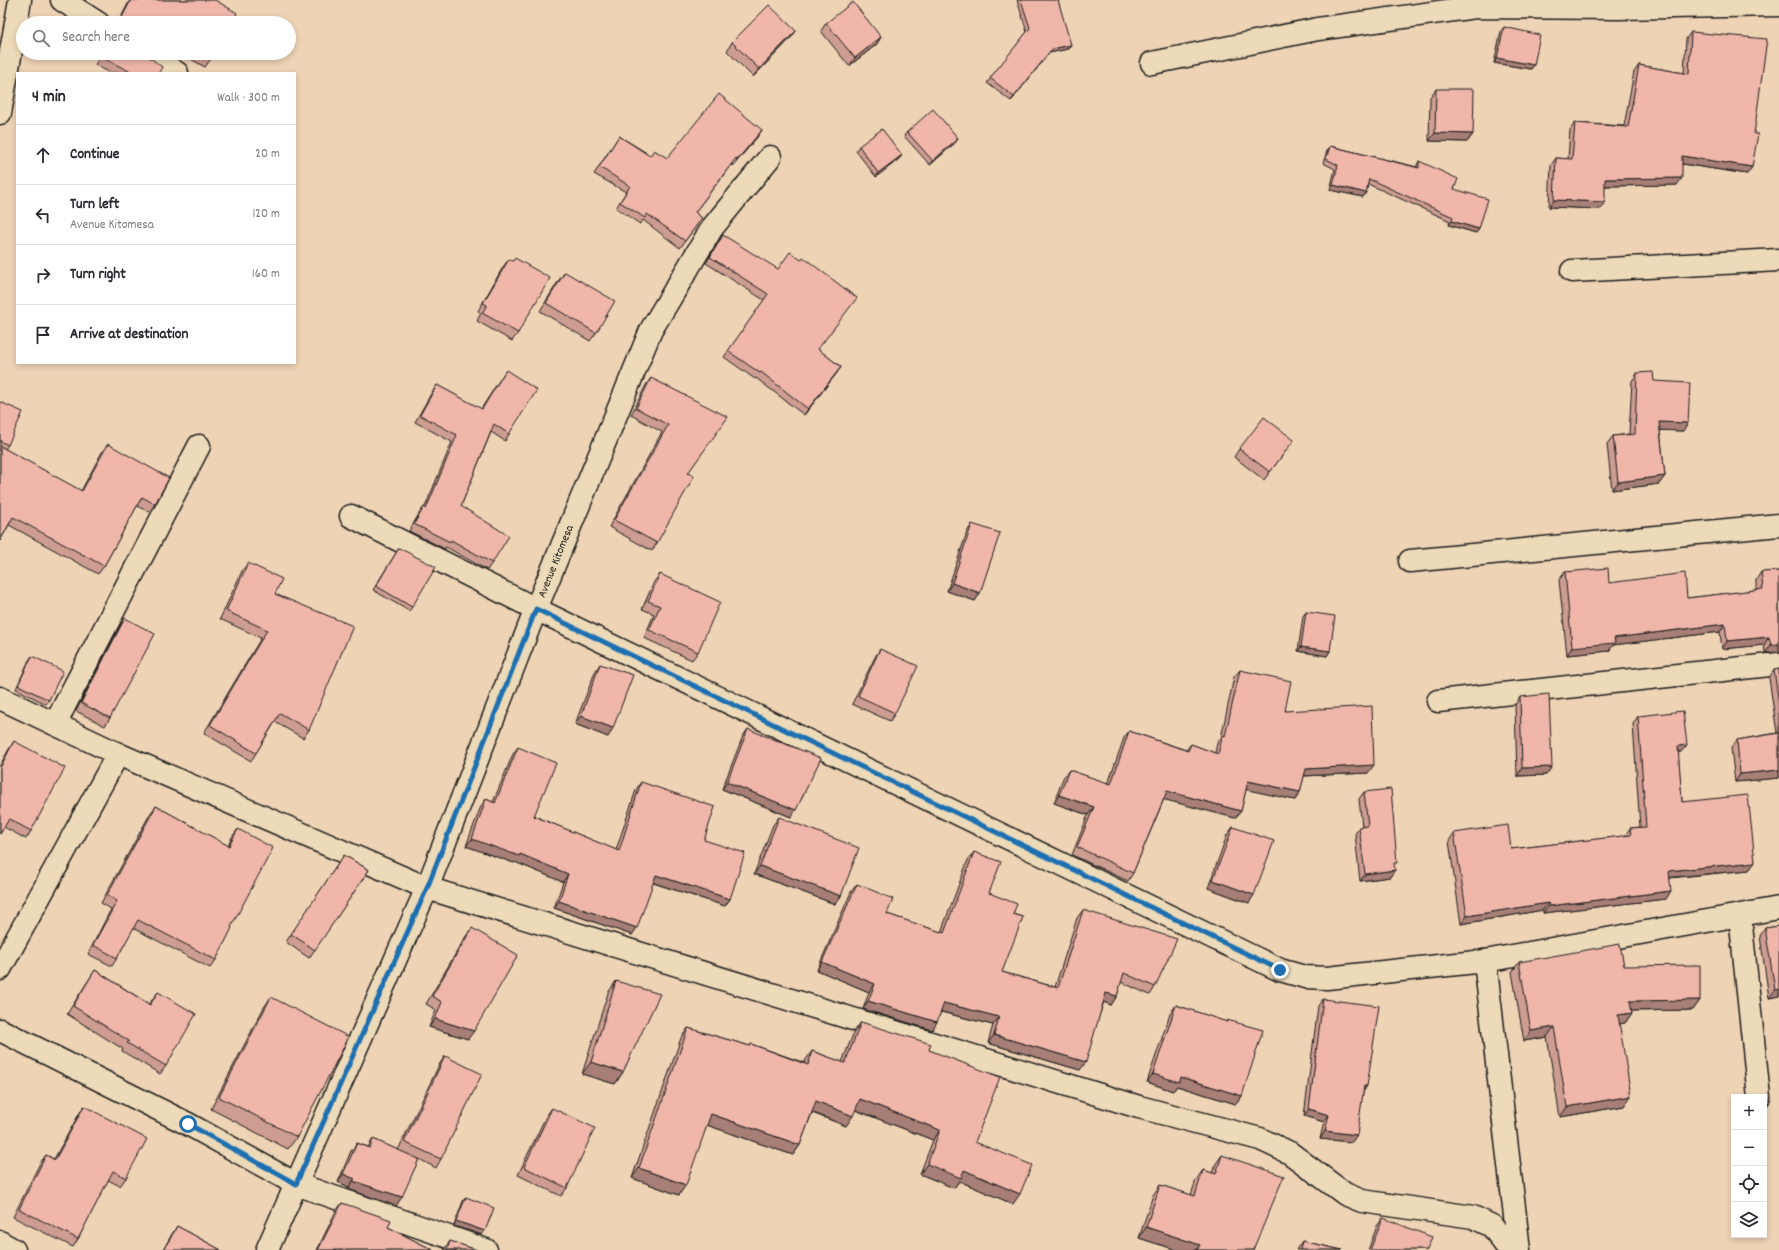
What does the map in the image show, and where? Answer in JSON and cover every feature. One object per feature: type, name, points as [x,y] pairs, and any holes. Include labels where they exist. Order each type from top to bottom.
[{"type":"street","points":[[17,16],[20,0]]},
{"type":"street","points":[[62,0],[87,16]]},
{"type":"street","points":[[1152,63],[1318,29],[1475,7],[1618,8],[1779,5]]},
{"type":"street","points":[[0,113],[16,23]]},
{"type":"street","points":[[157,60],[175,72]]},
{"type":"street","name":"Avenue Kitomesa","points":[[267,1250],[427,888],[536,609],[651,330],[712,228],[770,157]]},
{"type":"street","points":[[1572,271],[1779,260]]},
{"type":"street","points":[[55,724],[199,446]]},
{"type":"street","points":[[351,516],[536,609],[1280,970],[1304,977],[1327,978],[1485,960],[1779,908]]},
{"type":"street","points":[[1410,561],[1779,525]]},
{"type":"street","points":[[1438,701],[1779,664]]},
{"type":"street","points":[[0,698],[118,754],[427,888],[1139,1107],[1260,1139],[1290,1153],[1345,1194],[1362,1201],[1473,1217],[1492,1226],[1509,1250]]},
{"type":"street","points":[[0,970],[118,754]]},
{"type":"street","points":[[1740,916],[1759,1094]]},
{"type":"street","points":[[1485,960],[1519,1250]]},
{"type":"street","points":[[0,1030],[188,1124],[296,1184],[486,1250]]},
{"type":"street","points":[[0,1242],[14,1250]]},
{"type":"building","points":[[131,0],[215,0],[237,13],[236,16],[123,16]]},
{"type":"building","points":[[1021,0],[1058,0],[1071,45],[1052,49],[1014,97],[990,78],[1030,28]]},
{"type":"building","points":[[853,2],[881,37],[855,58],[826,23]]},
{"type":"building","points":[[769,5],[796,31],[759,69],[732,42]]},
{"type":"building","points":[[1504,27],[1540,35],[1534,65],[1497,58]]},
{"type":"building","points":[[1691,32],[1767,39],[1754,134],[1758,134],[1752,167],[1682,156],[1682,178],[1605,179],[1605,202],[1554,200],[1556,158],[1572,159],[1575,123],[1628,127],[1639,65],[1689,74]]},
{"type":"building","points":[[107,60],[153,60],[162,67],[160,72],[131,72]]},
{"type":"building","points":[[1436,89],[1474,89],[1473,134],[1435,133]]},
{"type":"building","points":[[719,94],[762,130],[738,159],[736,158],[695,212],[702,218],[685,241],[647,214],[645,218],[620,202],[630,186],[599,167],[619,136],[650,156],[654,150],[667,158]]},
{"type":"building","points":[[933,109],[958,138],[933,161],[907,132]]},
{"type":"building","points":[[882,129],[902,155],[878,173],[859,146]]},
{"type":"building","points":[[1330,146],[1419,168],[1419,161],[1458,179],[1454,189],[1488,199],[1479,229],[1452,221],[1453,217],[1369,179],[1366,193],[1333,185],[1338,165],[1326,159]]},
{"type":"building","points":[[723,235],[778,269],[790,252],[801,260],[803,257],[857,298],[818,349],[841,367],[808,409],[761,372],[760,373],[728,351],[768,294],[710,257]]},
{"type":"building","points":[[515,258],[550,278],[518,333],[482,313],[487,305],[483,303],[509,259],[513,261]]},
{"type":"building","points":[[565,272],[615,301],[596,333],[546,303]]},
{"type":"building","points":[[506,370],[537,390],[509,434],[494,424],[461,506],[509,536],[492,563],[451,540],[450,542],[414,524],[424,507],[426,509],[457,435],[420,415],[437,385],[482,409]]},
{"type":"building","points":[[1653,372],[1654,381],[1690,383],[1688,423],[1659,422],[1665,476],[1618,482],[1613,436],[1635,434],[1637,373]]},
{"type":"building","points":[[651,378],[728,417],[688,473],[694,476],[657,543],[614,520],[668,425],[636,408]]},
{"type":"building","points":[[0,402],[23,412],[8,445],[0,441]]},
{"type":"building","points":[[1264,417],[1294,440],[1270,472],[1239,449]]},
{"type":"building","points":[[108,444],[169,478],[155,504],[142,497],[104,566],[13,517],[0,541],[0,446],[82,491]]},
{"type":"building","points":[[972,524],[1000,533],[980,593],[952,583]]},
{"type":"building","points":[[399,548],[436,567],[412,607],[376,586]]},
{"type":"building","points":[[248,563],[282,579],[275,594],[353,626],[309,730],[280,713],[256,753],[210,725],[267,630],[226,611]]},
{"type":"building","points":[[1608,568],[1609,583],[1685,573],[1687,598],[1763,589],[1761,572],[1779,571],[1779,644],[1771,645],[1769,637],[1727,641],[1725,624],[1614,638],[1615,643],[1572,647],[1565,572]]},
{"type":"building","points":[[660,574],[720,602],[698,652],[649,630],[660,606],[648,601]]},
{"type":"building","points":[[1306,612],[1335,616],[1330,651],[1301,647]]},
{"type":"building","points":[[125,618],[155,634],[110,718],[81,703]]},
{"type":"building","points":[[880,649],[918,666],[895,713],[858,696]]},
{"type":"building","points":[[32,656],[63,671],[49,700],[18,685]]},
{"type":"building","points":[[600,664],[633,675],[613,728],[581,716]]},
{"type":"building","points":[[1779,669],[1779,704],[1774,670]]},
{"type":"building","points":[[1240,670],[1291,681],[1285,711],[1372,706],[1374,765],[1306,769],[1300,792],[1248,781],[1241,811],[1167,791],[1133,873],[1077,847],[1094,807],[1059,795],[1069,770],[1111,784],[1129,731],[1188,751],[1191,744],[1218,754],[1223,735],[1225,736]]},
{"type":"building","points":[[1549,694],[1552,767],[1522,768],[1520,697]]},
{"type":"building","points":[[1683,711],[1687,745],[1678,746],[1682,802],[1748,795],[1755,862],[1669,871],[1671,891],[1549,906],[1548,903],[1467,916],[1454,833],[1508,825],[1511,849],[1631,835],[1630,828],[1646,827],[1638,716]]},
{"type":"building","points":[[748,729],[821,758],[796,810],[727,782]]},
{"type":"building","points":[[1779,733],[1779,770],[1740,774],[1737,740]]},
{"type":"building","points":[[14,741],[65,768],[31,831],[9,819],[0,834],[0,768]]},
{"type":"building","points":[[518,747],[556,763],[534,816],[619,851],[641,782],[715,807],[704,840],[745,853],[730,899],[656,875],[637,928],[559,901],[568,874],[520,854],[519,856],[472,839],[486,799],[495,803]]},
{"type":"building","points":[[1391,789],[1397,863],[1394,863],[1395,870],[1365,874],[1359,827],[1368,826],[1364,792]]},
{"type":"building","points":[[156,806],[229,846],[238,829],[273,848],[231,927],[232,928],[216,960],[138,920],[117,958],[93,945],[117,901],[107,895]]},
{"type":"building","points":[[779,817],[859,848],[841,896],[760,866]]},
{"type":"building","points":[[1233,827],[1274,841],[1254,895],[1213,880]]},
{"type":"building","points":[[974,852],[1001,862],[989,893],[1017,904],[1013,914],[1023,917],[1002,972],[1058,988],[1083,910],[1177,939],[1155,987],[1124,973],[1117,996],[1106,993],[1086,1062],[994,1035],[999,1017],[944,1003],[937,1022],[868,1001],[875,984],[822,962],[857,884],[893,899],[887,914],[944,933]]},
{"type":"building","points":[[344,855],[369,870],[315,950],[291,934]]},
{"type":"building","points":[[1779,926],[1779,989],[1775,990],[1765,928]]},
{"type":"building","points":[[472,928],[518,955],[474,1031],[435,1019],[442,1002],[432,996]]},
{"type":"building","points":[[1620,944],[1624,966],[1700,965],[1700,1000],[1630,1001],[1632,1013],[1618,1015],[1631,1096],[1567,1107],[1554,1027],[1531,1031],[1519,962]]},
{"type":"building","points":[[95,970],[150,1005],[158,992],[196,1014],[166,1066],[127,1043],[129,1041],[73,1006]]},
{"type":"building","points":[[616,981],[660,994],[623,1072],[591,1062]]},
{"type":"building","points":[[271,997],[349,1037],[297,1137],[219,1097]]},
{"type":"building","points":[[1323,999],[1379,1006],[1367,1086],[1364,1086],[1357,1135],[1325,1131],[1329,1115],[1309,1109]]},
{"type":"building","points":[[1176,1005],[1227,1022],[1227,1020],[1263,1030],[1242,1096],[1181,1077],[1179,1082],[1153,1074]]},
{"type":"building","points":[[861,1022],[931,1044],[929,1050],[1000,1077],[975,1142],[1032,1165],[1020,1194],[964,1170],[961,1178],[927,1164],[940,1130],[860,1099],[853,1116],[816,1101],[800,1145],[711,1114],[686,1185],[639,1168],[688,1028],[750,1046],[751,1044],[808,1065],[812,1051],[845,1063]]},
{"type":"building","points":[[445,1056],[482,1074],[441,1159],[404,1142]]},
{"type":"building","points":[[84,1106],[147,1139],[126,1178],[113,1171],[78,1239],[19,1209],[46,1155],[55,1160]]},
{"type":"building","points":[[552,1108],[595,1128],[567,1188],[524,1167]]},
{"type":"building","points":[[373,1139],[419,1159],[402,1197],[353,1181],[355,1179],[343,1174],[357,1143],[370,1148]]},
{"type":"building","points":[[1222,1155],[1284,1176],[1253,1250],[1197,1250],[1200,1245],[1146,1227],[1160,1185],[1195,1196],[1203,1170],[1216,1174]]},
{"type":"building","points":[[466,1197],[494,1208],[485,1231],[456,1221]]},
{"type":"building","points":[[342,1203],[391,1220],[388,1227],[433,1250],[318,1250]]},
{"type":"building","points":[[1383,1218],[1432,1237],[1427,1250],[1370,1250]]},
{"type":"building","points":[[177,1226],[221,1250],[164,1250]]},
{"type":"building","points":[[450,1241],[477,1250],[447,1250]]},
{"type":"building","points":[[1302,1241],[1342,1250],[1300,1250]]},
{"type":"route","points":[[188,1124],[296,1184],[427,888],[536,609],[1280,970]]}]
